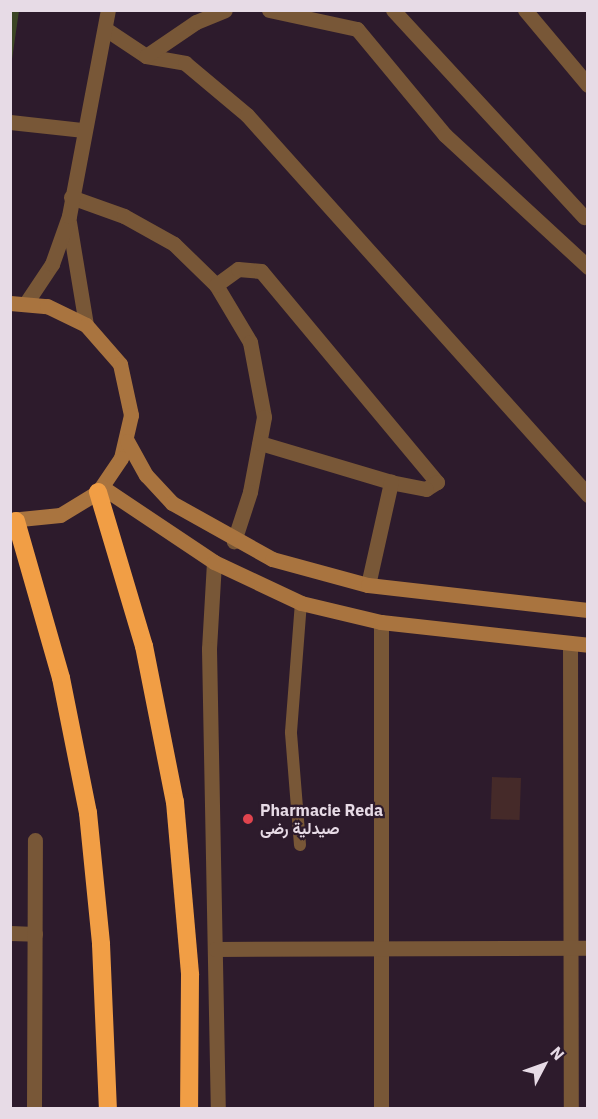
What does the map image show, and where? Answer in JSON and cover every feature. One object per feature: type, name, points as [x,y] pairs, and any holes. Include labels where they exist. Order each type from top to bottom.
[{"type":"highway","points":[[100,489],[144,646],[175,802],[190,975],[189,1108]]},
{"type":"highway","points":[[13,520],[61,678],[88,813],[101,944],[108,1108]]},
{"type":"street","points":[[26,303],[52,264],[69,216],[82,130],[107,30],[108,10]]},
{"type":"street","points":[[146,56],[196,22],[225,10]]},
{"type":"street","points":[[269,10],[357,29],[445,135],[588,267]]},
{"type":"street","points":[[393,10],[584,217]]},
{"type":"street","points":[[525,10],[588,85]]},
{"type":"street","points":[[107,30],[146,56],[185,63],[248,115],[588,495]]},
{"type":"street","points":[[10,122],[82,130]]},
{"type":"street","points":[[71,197],[150,229],[189,256],[216,285],[240,322],[258,366],[260,443],[234,541]]},
{"type":"street","points":[[69,216],[86,325]]},
{"type":"street","points":[[216,285],[238,269],[261,271],[437,482],[426,489],[391,482],[260,443]]},
{"type":"street","points":[[10,303],[26,303],[86,325],[105,343],[123,373],[131,415],[128,441],[100,489],[60,515],[13,520]]},
{"type":"street","points":[[128,441],[146,475],[172,503],[234,541],[292,566],[368,585],[588,610]]},
{"type":"street","points":[[368,585],[391,482]]},
{"type":"street","points":[[100,489],[214,562],[301,603],[381,622],[588,645]]},
{"type":"street","points":[[214,562],[209,649],[218,1108]]},
{"type":"street","points":[[381,622],[381,1108]]},
{"type":"street","points":[[570,643],[571,1108]]},
{"type":"street","points":[[34,1108],[35,840]]},
{"type":"street","points":[[10,933],[35,934]]},
{"type":"street","points":[[215,949],[588,948]]},
{"type":"lane","points":[[300,845],[291,732],[301,603]]},
{"type":"green space","points":[[10,11],[19,11],[11,66]]},
{"type":"building","points":[[492,777],[521,778],[520,820],[491,819]]},
{"type":"place","name":"Pharmacie Reda صيدلية رضى","points":[[248,819]]}]
